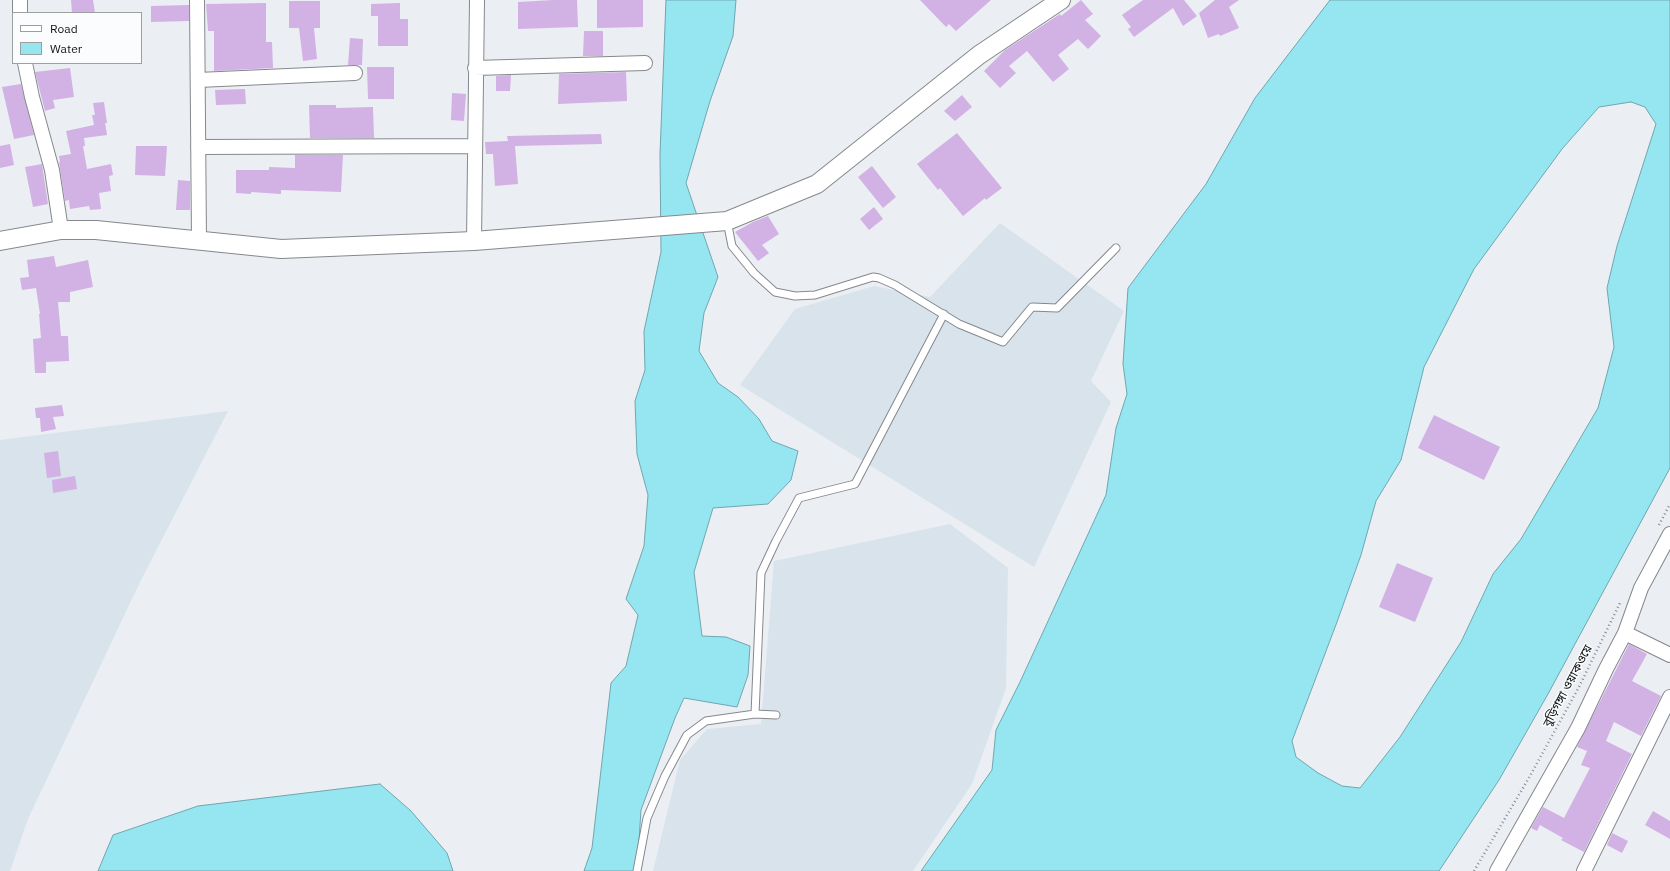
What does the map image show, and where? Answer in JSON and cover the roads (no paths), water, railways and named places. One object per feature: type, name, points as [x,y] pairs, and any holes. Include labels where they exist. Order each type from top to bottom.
[{"type":"street","points":[[20,0],[20,12]]},
{"type":"street","points":[[197,0],[199,240]]},
{"type":"street","points":[[474,241],[477,0]]},
{"type":"street","points":[[0,241],[61,230],[96,230],[281,249],[474,241],[622,228],[645,228],[727,221],[817,184],[979,55],[1061,0]]},
{"type":"street","points":[[475,68],[646,63]]},
{"type":"street","points":[[25,64],[32,97],[52,170],[61,230]]},
{"type":"street","points":[[198,80],[355,73]]},
{"type":"street","points":[[198,147],[475,146]]},
{"type":"street","points":[[1496,871],[1578,728],[1625,633],[1663,533]]},
{"type":"street","points":[[1625,633],[1670,655]]},
{"type":"street","points":[[1584,871],[1670,697]]},
{"type":"lane","points":[[727,221],[732,246],[754,274],[775,292],[795,296],[815,295],[873,277],[878,278],[894,285],[959,324],[1003,342],[1032,307],[1057,308],[1116,248]]},
{"type":"lane","points":[[755,714],[761,573],[776,541],[799,498],[855,484],[944,314]]},
{"type":"lane","points":[[637,871],[647,818],[665,776],[687,735],[706,721],[755,714],[776,716]]},
{"type":"water","points":[[666,0],[736,0],[733,36],[710,101],[686,183],[718,277],[704,313],[699,351],[718,383],[738,397],[759,419],[772,441],[798,451],[791,480],[768,504],[713,508],[694,572],[702,636],[726,637],[750,646],[748,675],[737,707],[684,698],[675,718],[641,810],[637,871],[584,871],[592,848],[611,683],[626,666],[638,615],[626,599],[644,546],[648,495],[637,454],[635,401],[645,370],[644,331],[661,252],[660,154]]},
{"type":"water","points":[[1330,0],[1670,0],[1670,468],[1548,694],[1499,780],[1439,871],[921,871],[992,770],[996,730],[1020,682],[1106,495],[1116,428],[1127,394],[1123,364],[1128,288],[1206,184],[1255,98]],"holes":[[[1631,102],[1645,107],[1656,124],[1617,246],[1607,288],[1614,347],[1598,408],[1521,539],[1493,574],[1461,642],[1400,737],[1360,788],[1342,786],[1318,773],[1296,757],[1292,741],[1361,555],[1376,501],[1401,460],[1424,367],[1474,269],[1562,149],[1599,107]]]},
{"type":"water","points":[[380,784],[411,811],[447,853],[453,871],[98,871],[113,835],[198,806]]}]
